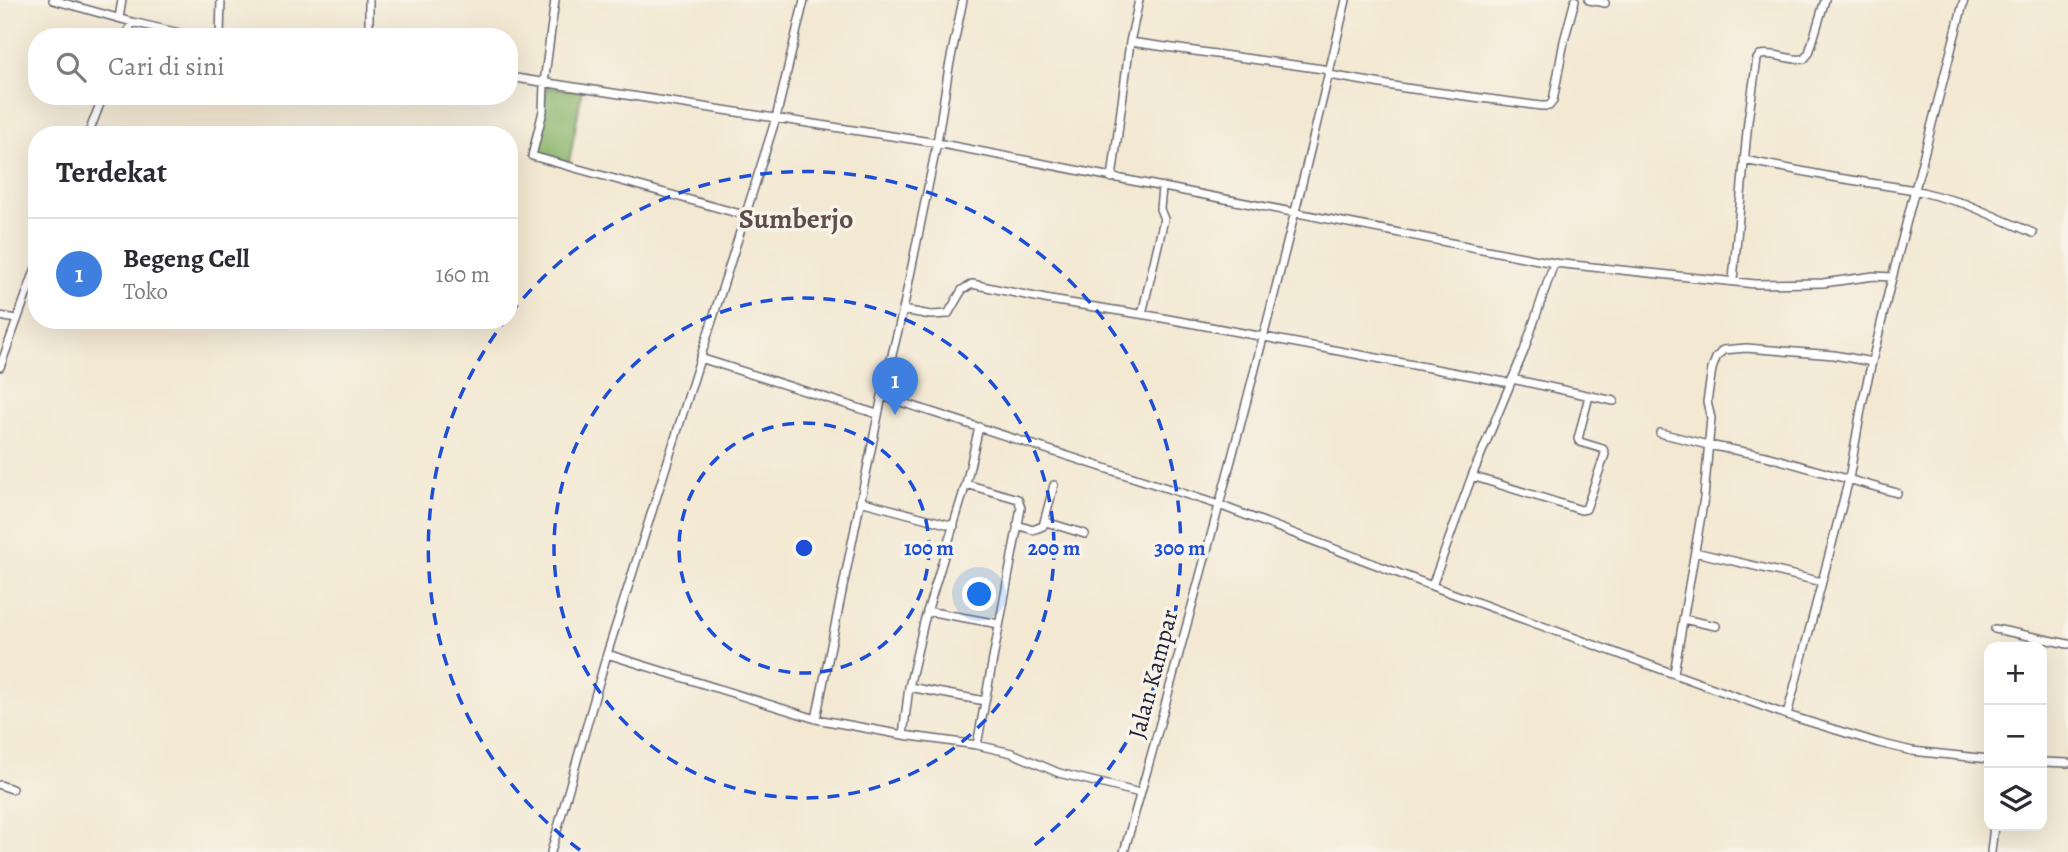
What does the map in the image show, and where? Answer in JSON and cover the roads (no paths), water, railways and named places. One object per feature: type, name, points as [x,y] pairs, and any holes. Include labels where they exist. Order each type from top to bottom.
[{"type":"street","points":[[53,0],[158,28]]},
{"type":"street","points":[[119,18],[122,0]]},
{"type":"street","points":[[220,28],[221,0]]},
{"type":"street","points":[[369,0],[369,28]]},
{"type":"street","points":[[555,0],[542,111],[533,156],[744,215]]},
{"type":"street","points":[[551,852],[607,654],[776,118],[804,0]]},
{"type":"street","points":[[816,719],[877,414],[903,310],[937,144],[963,0]]},
{"type":"street","points":[[1112,178],[1130,41],[1139,0]]},
{"type":"street","name":"Jalan Kampar","points":[[1124,852],[1264,336],[1346,0]]},
{"type":"street","points":[[1130,41],[1330,72],[1405,88],[1549,106],[1553,101],[1574,0]]},
{"type":"street","points":[[1588,0],[1605,3]]},
{"type":"street","points":[[1733,280],[1744,160],[1758,56],[1766,53],[1804,59],[1810,53],[1825,0]]},
{"type":"street","points":[[1787,715],[1849,479],[1862,404],[1892,277],[1964,0]]},
{"type":"street","points":[[130,28],[132,22]]},
{"type":"street","points":[[518,79],[937,144],[1554,263],[1755,284],[1892,277]]},
{"type":"street","points":[[91,126],[100,105]]},
{"type":"street","points":[[1744,160],[1915,190],[1966,205],[2033,233]]},
{"type":"street","points":[[1142,314],[1163,224],[1160,209],[1162,188]]},
{"type":"street","points":[[1432,586],[1508,382],[1524,351],[1554,263]]},
{"type":"street","points":[[903,310],[944,315],[951,312],[962,290],[972,284],[1614,401]]},
{"type":"street","points":[[0,367],[28,288]]},
{"type":"street","points":[[0,316],[16,319]]},
{"type":"street","points":[[1674,673],[1704,498],[1711,418],[1707,402],[1716,358],[1723,350],[1746,348],[1834,355],[1872,362]]},
{"type":"street","points":[[700,358],[877,414]]},
{"type":"street","points":[[882,396],[1219,505],[1432,586],[1787,715],[1912,751],[1984,758]]},
{"type":"street","points":[[1472,476],[1581,510],[1586,509],[1605,454],[1603,449],[1578,439],[1589,396]]},
{"type":"street","points":[[903,735],[909,687],[927,611],[966,484],[979,426]]},
{"type":"street","points":[[1660,433],[1766,456],[1898,493]]},
{"type":"street","points":[[966,484],[1018,499],[1021,508],[977,745]]},
{"type":"street","points":[[1017,525],[1033,530],[1040,529],[1046,522],[1054,485]]},
{"type":"street","points":[[860,501],[954,526]]},
{"type":"street","points":[[1046,522],[1085,534]]},
{"type":"street","points":[[1695,552],[1822,582]]},
{"type":"street","points":[[927,611],[999,624]]},
{"type":"street","points":[[1684,619],[1716,625]]},
{"type":"street","points":[[1995,629],[2068,643]]},
{"type":"street","points":[[607,654],[816,719],[977,745],[1021,756],[1059,772],[1140,793]]},
{"type":"street","points":[[909,687],[985,701]]},
{"type":"street","points":[[2047,762],[2067,763],[2068,752]]},
{"type":"street","points":[[0,785],[12,789]]},
{"type":"street","points":[[1991,852],[1993,831]]},
{"type":"place","name":"Begeng Cell","points":[[895,415]]},
{"type":"district","name":"Sumberjo","points":[[796,218]]}]
